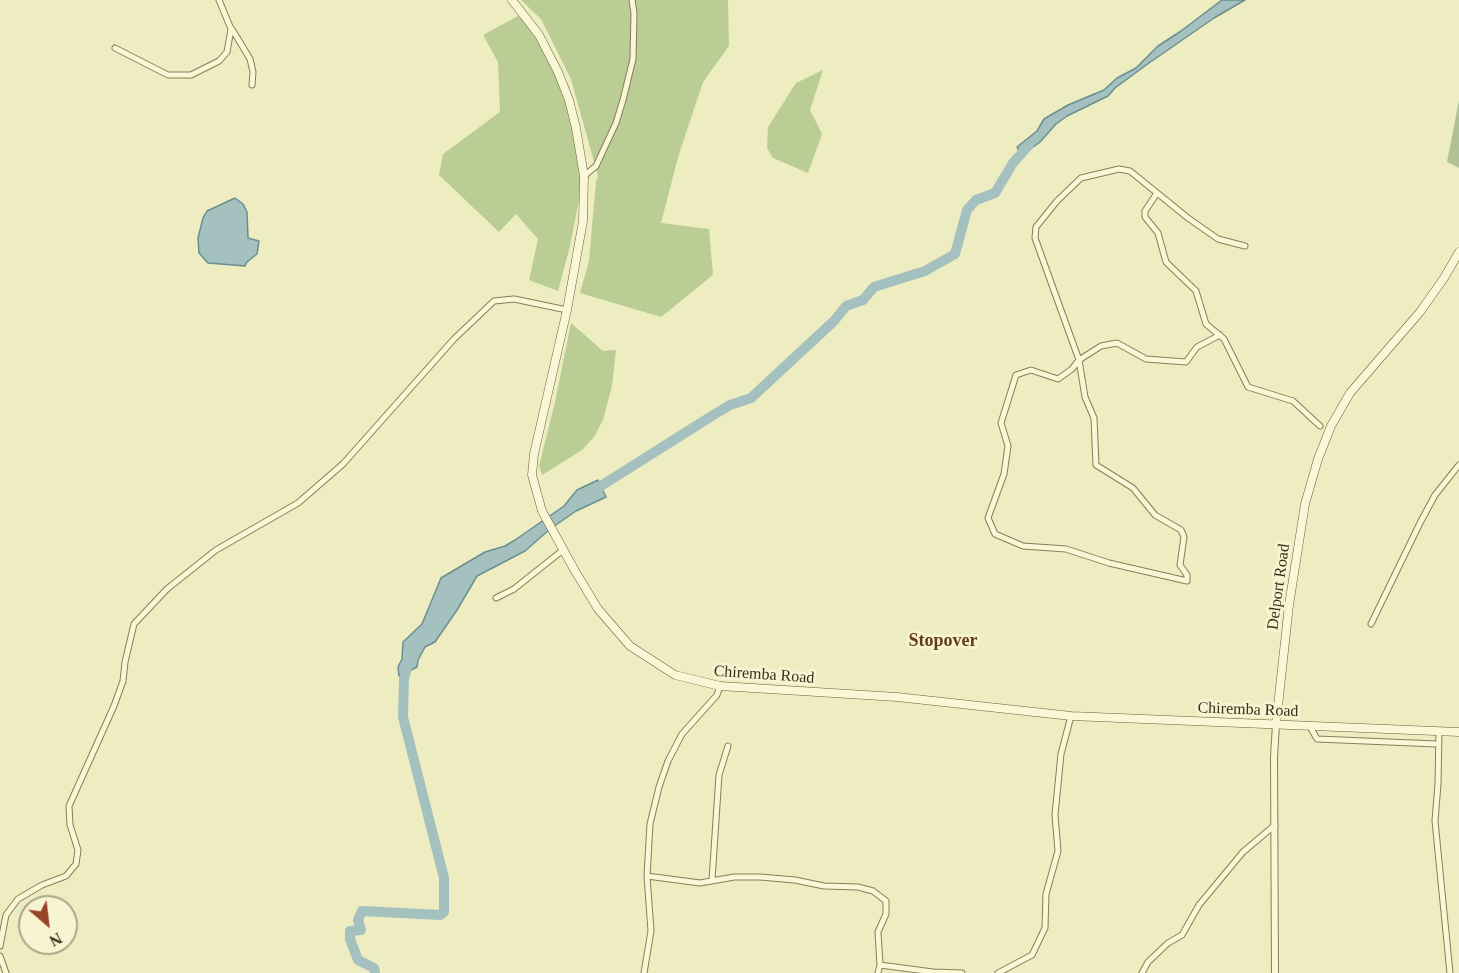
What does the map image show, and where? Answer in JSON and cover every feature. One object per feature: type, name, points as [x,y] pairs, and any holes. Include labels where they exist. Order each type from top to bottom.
[{"type":"main road","name":"Chiremba Road","points":[[512,0],[539,35],[558,72],[569,100],[584,176],[583,221],[567,310],[532,467],[535,492],[563,550],[598,609],[630,646],[675,675],[720,686],[897,697],[1071,716],[1459,732]]},
{"type":"main road","name":"Delport Road","points":[[1276,724],[1289,605],[1305,504],[1317,459],[1331,426],[1350,393],[1420,312],[1459,252]]},
{"type":"street","points":[[219,0],[231,28],[250,59],[253,72],[252,85]]},
{"type":"street","points":[[584,176],[596,166],[616,123],[623,100],[633,59],[632,0]]},
{"type":"street","points":[[115,48],[168,75],[191,75],[219,61],[227,52],[231,28]]},
{"type":"street","points":[[1220,335],[1197,347],[1186,362],[1146,359],[1117,343],[1101,346],[1079,360],[1072,369],[1058,379],[1031,370],[1016,375],[1001,423],[1008,446],[1004,474],[988,518],[995,534],[1023,546],[1066,549],[1109,563],[1187,581],[1187,575],[1180,565],[1184,537],[1181,530],[1155,515],[1133,488],[1096,465],[1094,418],[1085,397],[1079,360],[1035,238],[1036,227],[1057,201],[1081,178],[1119,169],[1130,171],[1218,239],[1245,246]]},
{"type":"street","points":[[1157,193],[1145,211],[1144,217],[1158,233],[1166,262],[1196,291],[1206,324],[1224,339],[1248,387],[1293,401],[1320,426]]},
{"type":"street","points":[[0,946],[6,915],[18,899],[42,885],[66,876],[76,864],[78,850],[70,825],[69,806],[123,681],[134,624],[166,589],[216,550],[298,503],[344,464],[454,339],[494,301],[514,299],[567,310]]},
{"type":"street","points":[[1371,624],[1435,495],[1459,465]]},
{"type":"street","points":[[496,598],[514,589],[563,550]]},
{"type":"street","points":[[644,973],[651,931],[647,876],[650,824],[659,787],[668,761],[682,734],[717,695],[720,686]]},
{"type":"street","points":[[998,973],[1032,955],[1045,928],[1046,894],[1058,851],[1055,815],[1061,754],[1071,716]]},
{"type":"street","name":"Delport Road","points":[[1275,973],[1274,757],[1276,724]]},
{"type":"street","points":[[1308,725],[1317,739],[1437,744]]},
{"type":"street","points":[[1439,731],[1435,821],[1450,973]]},
{"type":"street","points":[[712,880],[719,775],[728,746]]},
{"type":"street","points":[[1142,973],[1148,962],[1168,943],[1182,935],[1199,905],[1243,852],[1275,825]]},
{"type":"street","points":[[647,876],[699,883],[760,877],[873,891],[886,901],[886,914],[878,932],[880,965],[878,973]]},
{"type":"street","points":[[0,956],[6,973]]},
{"type":"street","points":[[880,965],[933,972],[962,973]]},
{"type":"green space","points":[[521,0],[728,0],[729,46],[703,82],[679,154],[661,223],[709,229],[713,275],[661,317],[580,293],[589,261],[598,176],[571,79],[541,19]]},
{"type":"green space","points":[[518,16],[535,31],[562,87],[576,140],[581,190],[558,291],[529,280],[538,239],[516,214],[499,232],[439,175],[443,154],[500,112],[498,62],[483,35]]},
{"type":"green space","points":[[823,70],[810,110],[822,134],[808,173],[773,158],[767,148],[768,127],[796,83]]},
{"type":"green space","points":[[1459,100],[1459,168],[1447,162]]},
{"type":"green space","points":[[571,323],[603,351],[616,350],[612,386],[603,420],[594,437],[582,450],[542,475],[539,466]]},
{"type":"water","points":[[1222,0],[1245,0],[1214,18],[1149,63],[1115,88],[1108,96],[1067,116],[1056,124],[1040,142],[1022,155],[1020,153],[1017,147],[1037,131],[1044,119],[1068,105],[1104,90],[1117,78],[1136,68],[1158,46]]},
{"type":"water","points":[[235,198],[243,204],[247,212],[248,238],[259,241],[257,254],[245,266],[208,263],[199,253],[198,238],[203,218],[207,211]]},
{"type":"water","points":[[598,480],[606,497],[576,511],[550,529],[525,551],[477,576],[435,642],[425,647],[417,667],[399,676],[398,667],[402,659],[403,642],[422,624],[441,578],[485,552],[505,546],[515,540],[564,506],[577,490]]},
{"type":"waterway","points":[[588,494],[730,405],[751,398],[834,321],[846,306],[863,300],[874,287],[925,271],[955,254],[967,210],[976,200],[995,193],[1013,163],[1029,145]]},
{"type":"waterway","points":[[375,973],[374,968],[358,960],[350,939],[350,931],[361,930],[358,920],[362,911],[440,915],[444,912],[444,878],[403,717],[404,679],[409,661]]},
{"type":"district","name":"Stopover","points":[[943,641]]}]
